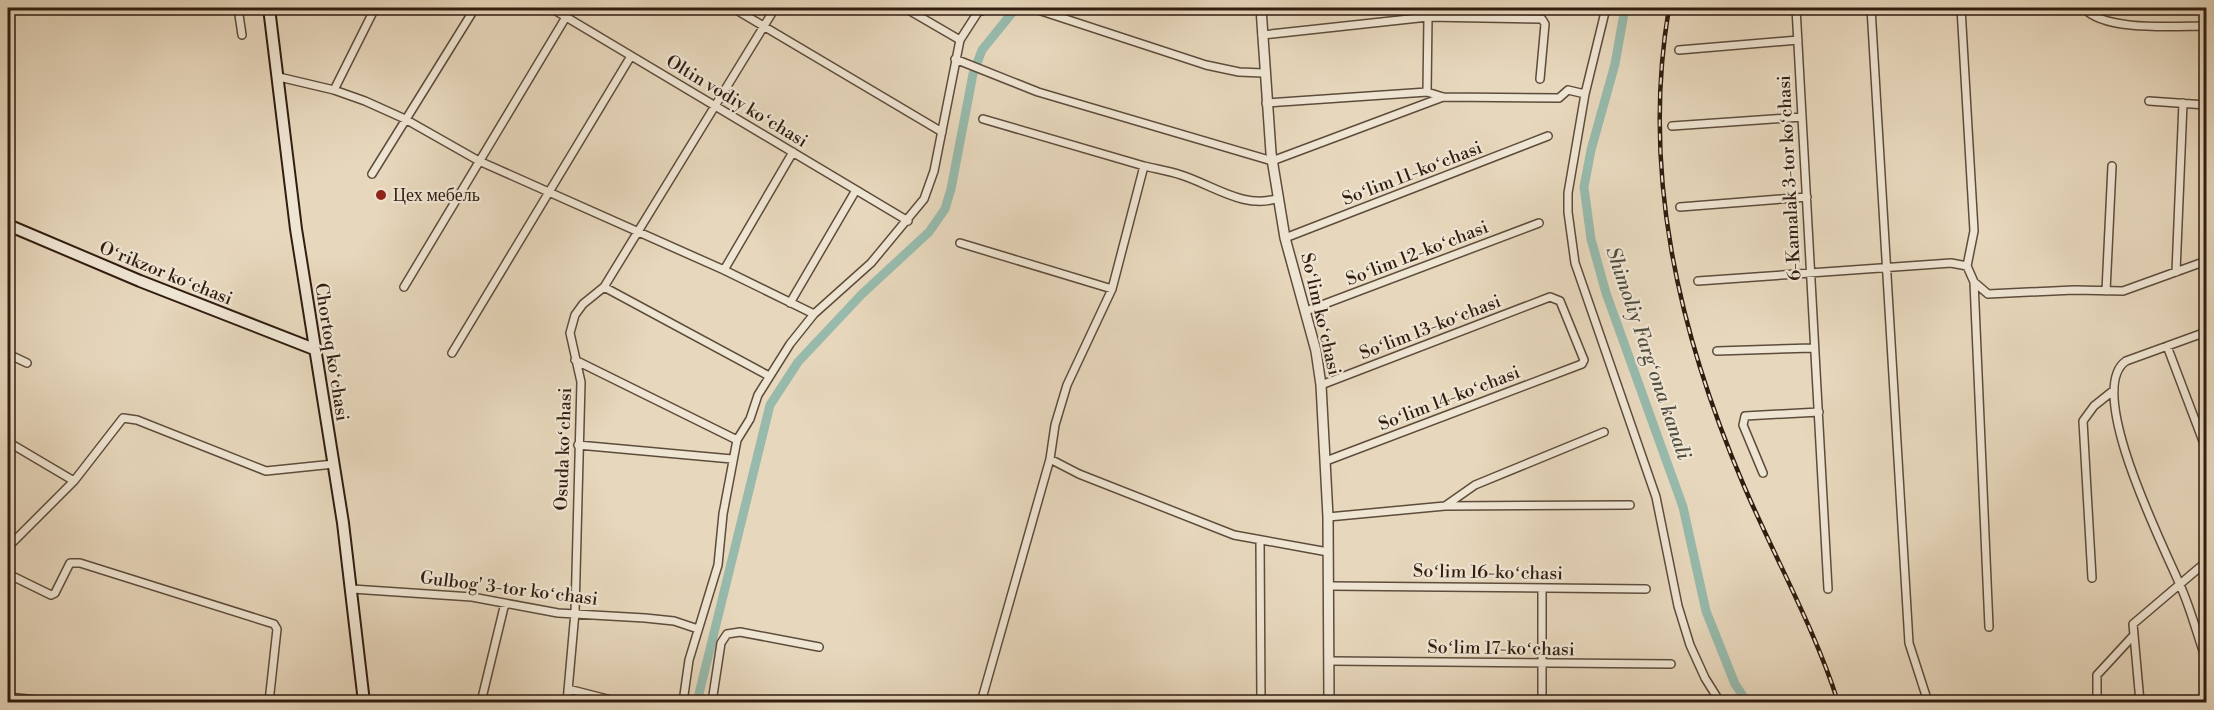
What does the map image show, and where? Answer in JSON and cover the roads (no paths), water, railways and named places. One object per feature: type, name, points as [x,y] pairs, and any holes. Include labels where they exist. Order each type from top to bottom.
[{"type":"main road","name":"Chortoq koʻchasi","points":[[269,8],[296,229],[352,589],[364,702]]},
{"type":"main road","name":"Oʻrikzor koʻchasi","points":[[8,225],[140,281],[314,349]]},
{"type":"street","points":[[238,8],[242,35]]},
{"type":"street","points":[[334,90],[375,8]]},
{"type":"street","points":[[372,174],[475,8]]},
{"type":"street","name":"Oltin vodiy koʻchasi","points":[[550,8],[908,221]]},
{"type":"street","points":[[734,8],[942,132]]},
{"type":"street","name":"Osuda koʻchasi","points":[[567,702],[575,612],[581,382],[569,340],[572,324],[583,304],[604,287],[775,8]]},
{"type":"street","points":[[905,8],[960,40]]},
{"type":"street","points":[[682,702],[689,660],[718,565],[720,531],[737,440],[770,376],[790,344],[814,314],[871,263],[908,221],[929,188],[958,60],[960,40],[978,12],[993,8]]},
{"type":"street","name":"Soʻlim koʻchasi","points":[[1261,8],[1263,73],[1272,161],[1286,238],[1306,312],[1321,385],[1330,586],[1329,702]]},
{"type":"street","points":[[1606,8],[1585,94],[1568,193],[1568,212],[1575,263],[1656,497],[1678,606],[1690,645],[1705,678],[1720,702]]},
{"type":"street","name":"6-Kamalak 3-tor koʻchasi","points":[[1796,8],[1807,197],[1812,348],[1819,412],[1828,589]]},
{"type":"street","points":[[1871,8],[1909,643],[1928,702]]},
{"type":"street","points":[[1961,8],[1974,231],[1967,266],[1974,282],[1989,627]]},
{"type":"street","points":[[2084,8],[2100,20],[2132,24],[2206,26]]},
{"type":"street","points":[[1035,9],[1206,65],[1239,72],[1263,73]]},
{"type":"street","points":[[404,288],[566,17]]},
{"type":"street","points":[[1262,34],[1428,17],[1542,19],[1545,24],[1539,79]]},
{"type":"street","points":[[1427,92],[1428,17]]},
{"type":"street","points":[[1679,50],[1798,40]]},
{"type":"street","points":[[453,353],[632,56]]},
{"type":"street","points":[[958,60],[1038,92],[1272,161],[1443,97]]},
{"type":"street","points":[[279,77],[334,90],[405,119],[479,161],[724,270],[814,314]]},
{"type":"street","points":[[1266,104],[1427,92],[1443,97],[1559,98],[1568,90],[1585,94]]},
{"type":"street","points":[[2149,101],[2206,105]]},
{"type":"street","points":[[2176,272],[2183,103]]},
{"type":"street","points":[[1672,126],[1802,117]]},
{"type":"street","points":[[983,119],[1181,175],[1228,195],[1265,203],[1279,198]]},
{"type":"street","name":"Soʻlim 11-koʻchasi","points":[[1286,238],[1548,136]]},
{"type":"street","points":[[724,270],[793,152]]},
{"type":"street","points":[[981,702],[1050,459],[1055,425],[1067,385],[1112,289],[1144,166]]},
{"type":"street","points":[[2106,291],[2112,166]]},
{"type":"street","points":[[790,303],[856,190]]},
{"type":"street","points":[[1680,207],[1807,197]]},
{"type":"street","name":"Soʻlim 12-koʻchasi","points":[[1306,312],[1539,223]]},
{"type":"street","points":[[960,243],[1112,289]]},
{"type":"street","points":[[1974,282],[1988,294],[2074,290],[2123,291],[2206,261]]},
{"type":"street","points":[[1698,281],[1951,263],[1967,266]]},
{"type":"street","points":[[604,287],[770,376]]},
{"type":"street","name":"Soʻlim 14-koʻchasi","points":[[1326,461],[1582,364],[1584,360],[1560,301],[1550,297]]},
{"type":"street","name":"Soʻlim 13-koʻchasi","points":[[1321,385],[1550,297]]},
{"type":"street","points":[[2206,332],[2121,364],[2115,378],[2114,390],[2120,435],[2181,586],[2206,659]]},
{"type":"street","points":[[2167,346],[2206,449]]},
{"type":"street","points":[[1717,351],[1812,348]]},
{"type":"street","points":[[8,354],[27,363]]},
{"type":"street","points":[[575,360],[737,440]]},
{"type":"street","points":[[2092,578],[2083,421],[2094,405],[2114,390]]},
{"type":"street","points":[[1763,473],[1743,425],[1745,416],[1819,412]]},
{"type":"street","points":[[8,547],[74,481],[120,421],[126,417],[266,471],[334,465]]},
{"type":"street","points":[[1445,506],[1475,486],[1604,432]]},
{"type":"street","points":[[8,442],[74,481]]},
{"type":"street","points":[[578,445],[732,459]]},
{"type":"street","points":[[1050,459],[1234,536],[1328,552]]},
{"type":"street","points":[[1328,517],[1445,506],[1630,505]]},
{"type":"street","points":[[1260,540],[1261,702]]},
{"type":"street","points":[[2140,702],[2133,636],[2134,622],[2181,586],[2206,562]]},
{"type":"street","points":[[8,574],[51,596],[70,563],[80,563],[274,624],[277,628],[269,702]]},
{"type":"street","name":"Soʻlim 16-koʻchasi","points":[[1330,586],[1646,589]]},
{"type":"street","points":[[1542,588],[1542,702]]},
{"type":"street","name":"Gulbog' 3-tor koʻchasi","points":[[352,589],[472,597],[558,613],[575,612],[674,621],[698,629]]},
{"type":"street","points":[[481,702],[505,603]]},
{"type":"street","points":[[712,702],[721,643],[727,634],[740,632],[819,647]]},
{"type":"street","points":[[2097,702],[2097,675],[2133,636]]},
{"type":"street","name":"Soʻlim 17-koʻchasi","points":[[1331,661],[1671,664]]},
{"type":"street","points":[[568,689],[619,702]]},
{"type":"street","points":[[8,698],[56,702]]},
{"type":"waterway","points":[[697,702],[770,405],[798,362],[862,294],[929,232],[945,209],[951,189],[973,74],[982,50],[1016,8]]},
{"type":"waterway","name":"Shimoliy Fargʻona kanali","points":[[1625,8],[1615,64],[1591,150],[1584,187],[1591,239],[1606,293],[1683,507],[1706,611],[1735,684],[1747,702]]},
{"type":"railway","points":[[1669,8],[1662,69],[1660,130],[1663,191],[1684,311],[1721,429],[1756,513],[1818,647],[1838,702]]},
{"type":"place","name":"Цех мебель","points":[[381,195]]}]
